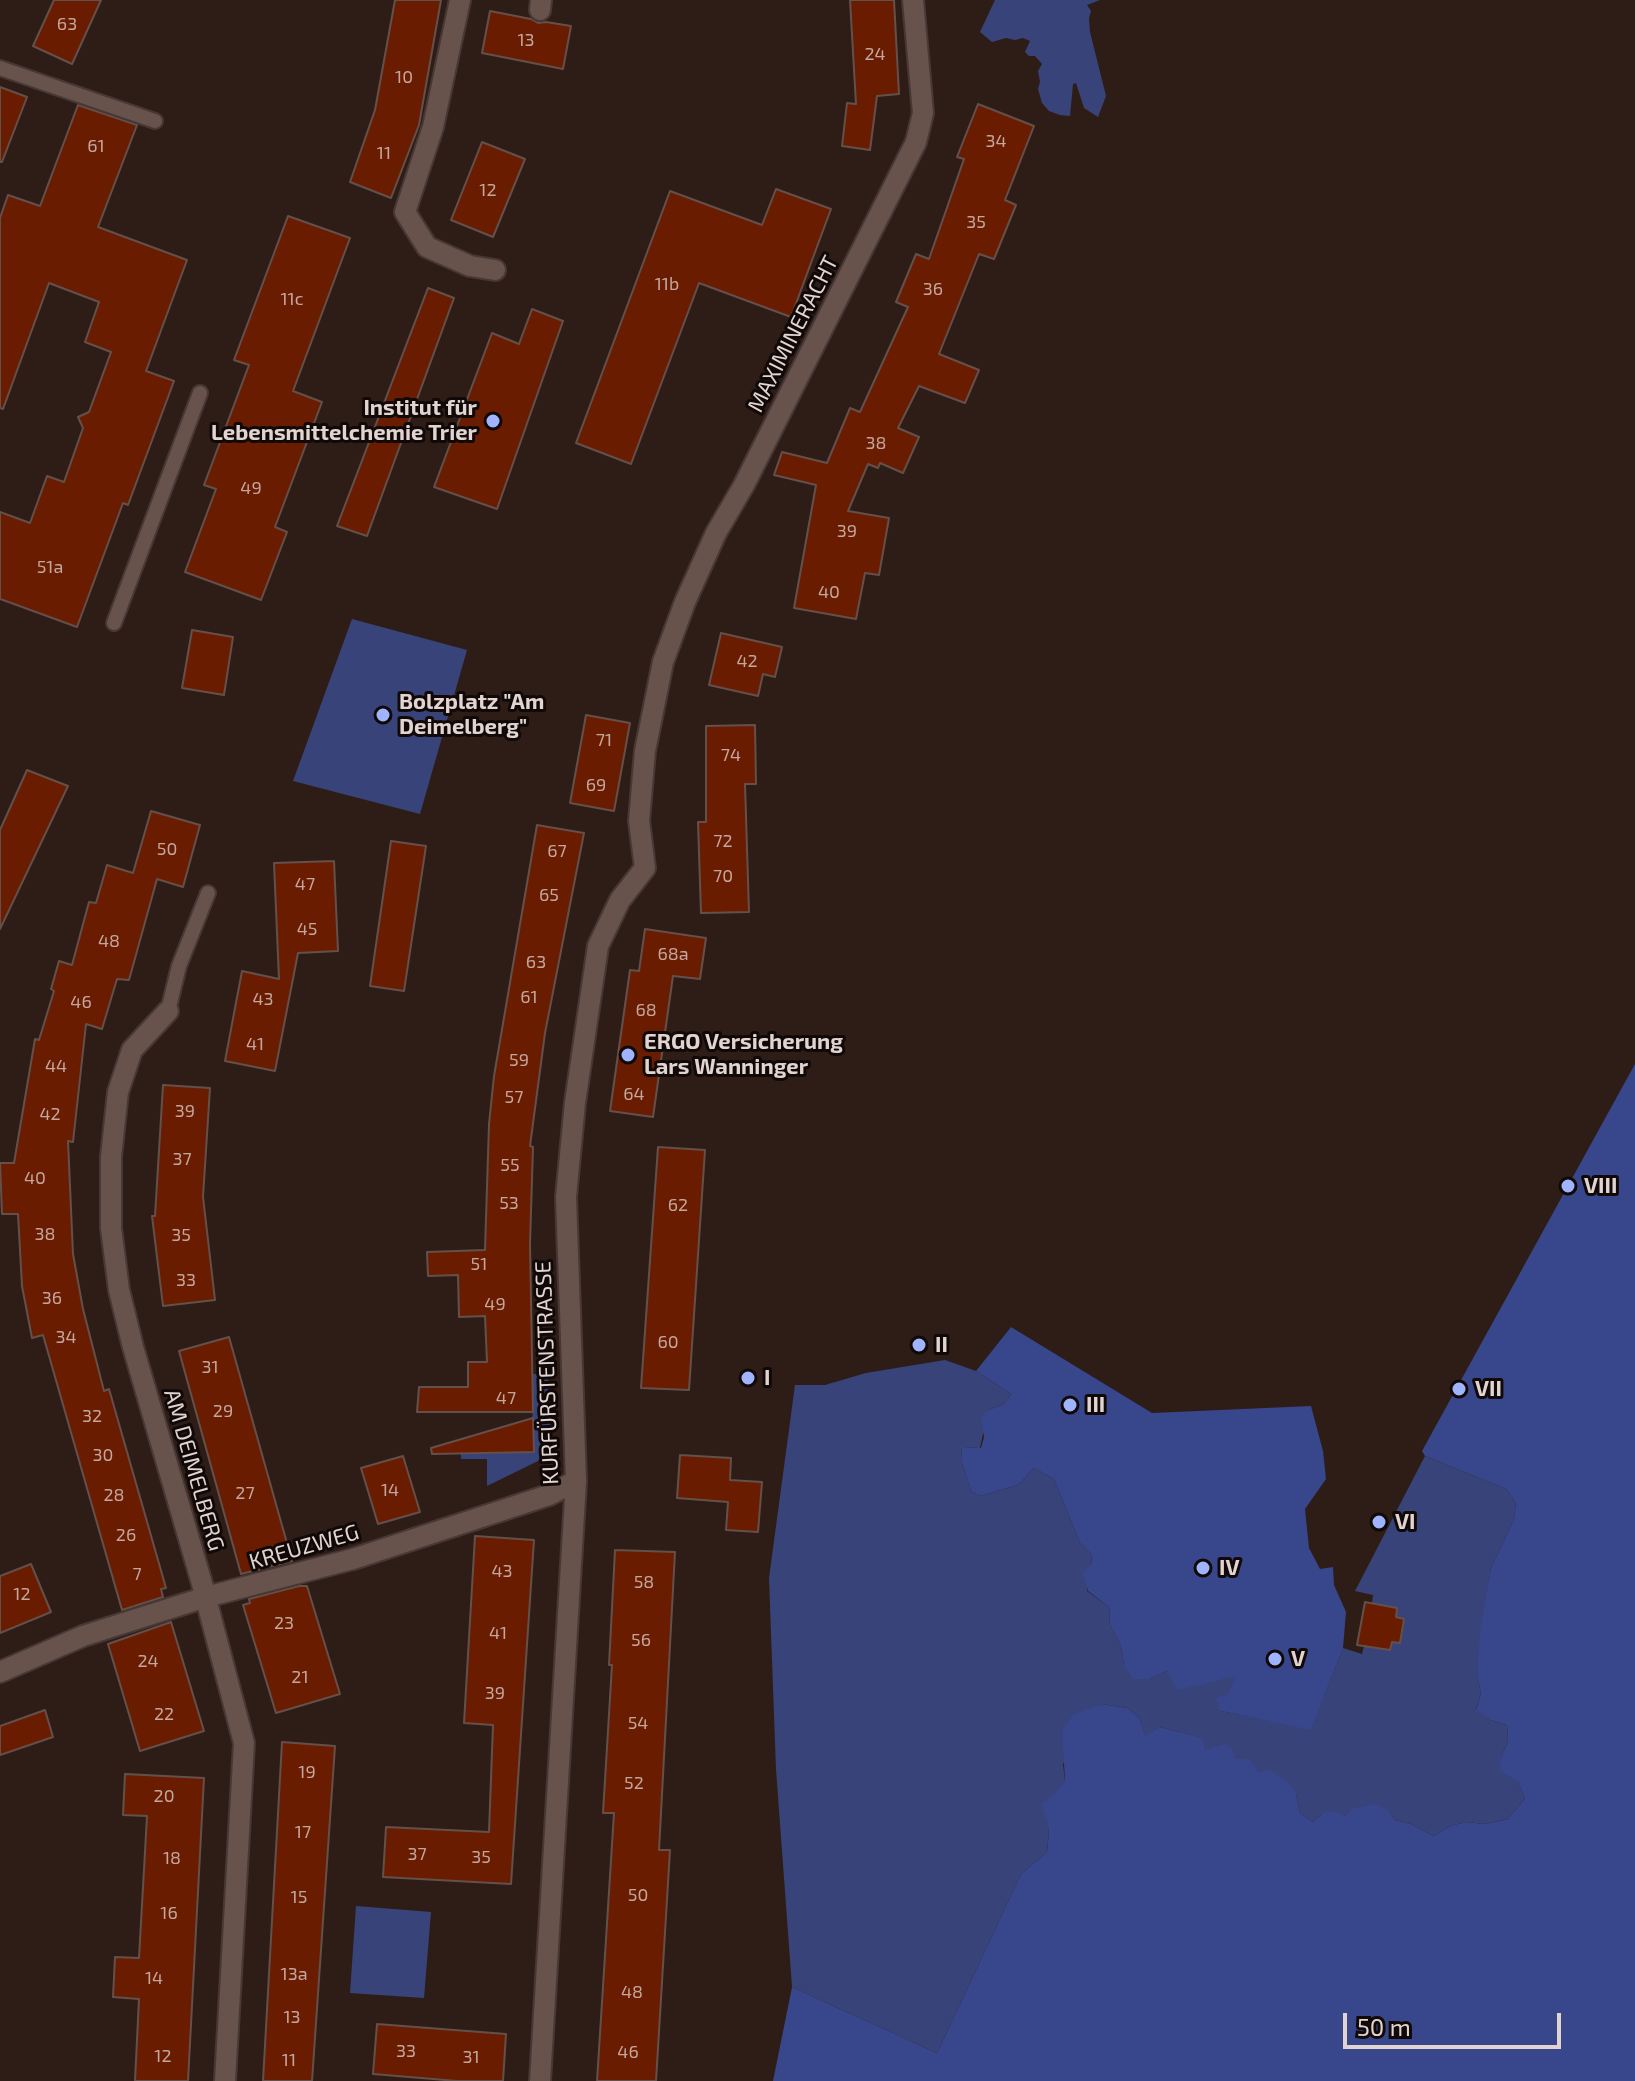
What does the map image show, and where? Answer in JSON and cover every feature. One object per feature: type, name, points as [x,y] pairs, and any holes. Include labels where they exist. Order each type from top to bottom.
[{"type":"street","points":[[460,0],[433,127],[405,212],[427,247],[470,266],[495,270]]},
{"type":"street","name":"MAXIMINERACHT","points":[[658,679],[685,602],[716,533],[744,485],[916,142],[923,113],[913,0]]},
{"type":"street","name":"KURFÜRSTENSTRASSE","points":[[540,2081],[576,1481],[566,1197],[575,1103],[598,946],[620,900],[645,868],[639,821],[645,751],[658,679]]},
{"type":"street","name":"AM DEIMELBERG","points":[[168,1011],[132,1050],[118,1092],[111,1157],[111,1228],[119,1290],[133,1347],[206,1597],[244,1743],[225,2081]]},
{"type":"street","name":"KREUZWEG","points":[[0,1672],[83,1636],[206,1597],[353,1559],[549,1495],[576,1481]]},
{"type":"lane","points":[[0,68],[155,121]]},
{"type":"lane","points":[[114,623],[169,484],[200,393]]},
{"type":"lane","name":"AM DEIMELBERG","points":[[168,1011],[179,966],[208,893]]},
{"type":"shaded area","points":[[995,0],[1100,0],[1087,5],[1091,11],[1090,32],[1106,96],[1098,117],[1084,108],[1076,83],[1073,84],[1070,116],[1049,111],[1042,103],[1038,89],[1038,71],[1042,64],[1035,56],[1025,52],[1030,41],[1006,38],[992,42],[980,32]]},
{"type":"shaded area","name":"Bolzplatz \"Am Deimelberg\"","points":[[352,619],[467,650],[420,814],[293,781]]},
{"type":"shaded area","points":[[1635,1064],[1635,2081],[773,2081],[792,1987],[937,2053],[1021,1874],[1047,1852],[1049,1831],[1042,1803],[1065,1781],[1062,1731],[1074,1714],[1102,1704],[1128,1708],[1140,1719],[1145,1736],[1159,1727],[1201,1737],[1206,1749],[1225,1744],[1233,1750],[1235,1758],[1250,1760],[1259,1772],[1271,1770],[1287,1782],[1296,1793],[1300,1813],[1313,1822],[1331,1811],[1346,1816],[1352,1809],[1375,1804],[1389,1811],[1395,1820],[1434,1836],[1450,1826],[1466,1822],[1485,1824],[1508,1819],[1525,1798],[1518,1782],[1500,1770],[1501,1757],[1508,1741],[1507,1725],[1490,1720],[1476,1710],[1481,1693],[1477,1676],[1480,1632],[1491,1568],[1514,1519],[1516,1503],[1506,1489],[1425,1456],[1422,1451]]},
{"type":"shaded area","points":[[1011,1327],[1152,1413],[1311,1406],[1323,1451],[1326,1479],[1305,1509],[1309,1548],[1320,1569],[1333,1567],[1334,1585],[1346,1612],[1343,1648],[1311,1730],[1221,1711],[1215,1698],[1227,1695],[1236,1676],[1177,1690],[1167,1671],[1150,1679],[1133,1679],[1124,1665],[1121,1646],[1110,1625],[1109,1607],[1088,1591],[1083,1573],[1091,1564],[1092,1555],[1080,1543],[1054,1479],[1034,1468],[1018,1485],[980,1496],[971,1491],[961,1460],[962,1447],[981,1448],[984,1437],[981,1419],[988,1410],[1004,1404],[1011,1394],[976,1371]]},
{"type":"shaded area","points":[[945,1360],[976,1371],[1011,1394],[1004,1404],[988,1410],[980,1448],[962,1447],[961,1460],[971,1491],[980,1496],[1018,1485],[1034,1468],[1054,1479],[1080,1543],[1092,1555],[1087,1591],[1109,1607],[1110,1625],[1121,1646],[1124,1665],[1150,1679],[1167,1671],[1237,1676],[1221,1711],[1311,1729],[1343,1648],[1362,1654],[1364,1646],[1389,1650],[1392,1642],[1400,1642],[1404,1619],[1396,1617],[1397,1608],[1372,1603],[1373,1595],[1355,1591],[1425,1456],[1506,1489],[1516,1503],[1514,1519],[1491,1568],[1477,1676],[1481,1693],[1476,1709],[1490,1720],[1507,1725],[1508,1741],[1501,1757],[1525,1798],[1508,1819],[1485,1824],[1466,1822],[1450,1826],[1434,1836],[1395,1820],[1389,1811],[1347,1816],[1322,1814],[1313,1822],[1300,1813],[1296,1793],[1235,1758],[1206,1749],[1200,1737],[1159,1727],[1145,1737],[1140,1719],[1128,1708],[1102,1704],[1063,1764],[1065,1781],[1043,1803],[1049,1831],[1047,1852],[1021,1874],[937,2053],[792,1987],[776,1769],[769,1578],[795,1385],[825,1385],[866,1373]]},
{"type":"shaded area","points":[[532,1374],[548,1374],[550,1433],[546,1450],[538,1461],[487,1486],[487,1459],[461,1459],[461,1454],[533,1452]]},
{"type":"shaded area","points":[[356,1906],[431,1912],[424,1998],[350,1993]]},
{"type":"building","points":[[54,0],[101,0],[72,64],[33,46]]},
{"type":"building","points":[[395,0],[441,0],[419,125],[391,198],[350,182],[375,110]]},
{"type":"building","points":[[850,0],[894,0],[899,94],[877,96],[870,150],[842,146],[847,103],[856,104]]},
{"type":"building","points":[[490,11],[538,23],[571,26],[563,69],[482,53]]},
{"type":"building","points":[[0,87],[27,97],[2,162],[0,162]]},
{"type":"building","points":[[978,104],[1034,126],[1005,200],[1016,205],[994,259],[979,254],[939,354],[979,370],[965,403],[919,386],[898,428],[919,437],[903,473],[880,463],[878,468],[868,464],[848,511],[889,518],[879,575],[865,573],[856,619],[794,608],[816,485],[774,475],[782,452],[827,463],[850,408],[860,412],[908,307],[896,302],[916,254],[929,259],[964,159],[957,157]]},
{"type":"building","points":[[78,105],[137,125],[98,227],[187,260],[146,371],[174,381],[128,505],[123,503],[77,627],[0,599],[0,512],[30,523],[47,476],[64,482],[83,428],[78,417],[89,412],[111,352],[85,342],[99,302],[49,283],[3,409],[0,408],[0,218],[8,195],[40,206]]},
{"type":"building","points":[[482,142],[525,159],[493,237],[451,220]]},
{"type":"building","points":[[776,189],[831,209],[791,317],[699,283],[631,464],[576,443],[670,191],[762,225]]},
{"type":"building","points":[[288,216],[350,238],[293,391],[322,402],[275,527],[287,532],[261,600],[185,572],[216,489],[204,485],[249,365],[234,360]]},
{"type":"building","points":[[428,288],[454,298],[367,536],[337,526]]},
{"type":"building","name":"Institut für Lebensmittelchemie Trier","points":[[532,309],[563,321],[497,509],[434,487],[492,333],[519,344]]},
{"type":"building","points":[[192,630],[233,637],[224,695],[182,688]]},
{"type":"building","points":[[721,633],[782,647],[775,677],[763,674],[758,696],[709,685]]},
{"type":"building","points":[[586,715],[630,723],[614,811],[570,803]]},
{"type":"building","points":[[755,725],[756,784],[745,784],[749,912],[701,913],[698,822],[706,822],[706,726]]},
{"type":"building","points":[[27,770],[68,786],[0,929],[0,830]]},
{"type":"building","points":[[151,811],[200,825],[183,887],[157,879],[129,980],[117,979],[102,1029],[86,1024],[73,1142],[68,1141],[73,1254],[83,1309],[104,1391],[109,1389],[166,1588],[161,1589],[163,1597],[122,1610],[43,1335],[32,1338],[22,1286],[18,1214],[2,1214],[0,1163],[14,1163],[35,1039],[39,1040],[54,991],[51,989],[59,961],[72,965],[89,902],[96,903],[107,865],[133,873]]},
{"type":"building","points":[[537,825],[584,833],[545,1033],[530,1146],[533,1147],[530,1244],[533,1412],[417,1412],[419,1387],[468,1387],[468,1362],[487,1362],[485,1316],[459,1317],[458,1275],[428,1276],[427,1252],[485,1250],[489,1124],[494,1076]]},
{"type":"building","points":[[391,841],[426,846],[404,991],[370,986]]},
{"type":"building","points":[[334,861],[338,951],[298,953],[275,1071],[225,1061],[242,971],[279,979],[274,863]]},
{"type":"building","points":[[645,929],[706,938],[700,979],[673,976],[653,1117],[610,1111],[630,970],[639,971]]},
{"type":"building","points":[[163,1085],[210,1088],[203,1197],[215,1300],[163,1306],[152,1216],[155,1216]]},
{"type":"building","points":[[658,1147],[705,1150],[689,1390],[641,1388]]},
{"type":"building","points":[[229,1337],[292,1561],[241,1574],[179,1351]]},
{"type":"building","points":[[533,1418],[534,1452],[432,1454],[431,1448]]},
{"type":"building","points":[[680,1455],[731,1458],[730,1480],[762,1482],[758,1532],[726,1530],[728,1502],[677,1498]]},
{"type":"building","points":[[403,1456],[420,1512],[378,1524],[361,1468]]},
{"type":"building","points":[[475,1536],[534,1540],[511,1884],[383,1877],[386,1827],[489,1832],[493,1725],[464,1723]]},
{"type":"building","points":[[615,1550],[675,1552],[659,1850],[670,1850],[656,2081],[597,2081],[614,1813],[603,1813]]},
{"type":"building","points":[[31,1564],[51,1612],[0,1633],[0,1576]]},
{"type":"building","points":[[307,1586],[340,1694],[276,1713],[243,1605],[250,1603],[249,1599]]},
{"type":"building","points":[[1365,1602],[1397,1608],[1396,1617],[1404,1619],[1400,1643],[1392,1642],[1390,1650],[1357,1645]]},
{"type":"building","points":[[171,1622],[204,1731],[140,1751],[108,1644]]},
{"type":"building","points":[[45,1710],[53,1737],[0,1755],[0,1726]]},
{"type":"building","points":[[282,1742],[335,1746],[312,2081],[263,2081]]},
{"type":"building","points":[[125,1774],[204,1778],[188,2081],[135,2081],[139,1999],[113,1997],[115,1957],[139,1958],[147,1816],[123,1815]]},
{"type":"building","points":[[377,2024],[506,2034],[503,2081],[457,2081],[373,2074]]},
{"type":"place","name":"Institut für Lebensmittelchemie Trier","points":[[493,421]]},
{"type":"place","name":"Bolzplatz \"Am Deimelberg\"","points":[[383,715]]},
{"type":"place","name":"ERGO Versicherung Lars Wanninger","points":[[628,1055]]},
{"type":"place","name":"VIII","points":[[1568,1186]]},
{"type":"place","name":"II","points":[[919,1345]]},
{"type":"place","name":"I","points":[[748,1378]]},
{"type":"place","name":"VII","points":[[1459,1389]]},
{"type":"place","name":"III","points":[[1070,1405]]},
{"type":"place","name":"VI","points":[[1379,1522]]},
{"type":"place","name":"IV","points":[[1203,1568]]},
{"type":"place","name":"V","points":[[1275,1659]]}]
